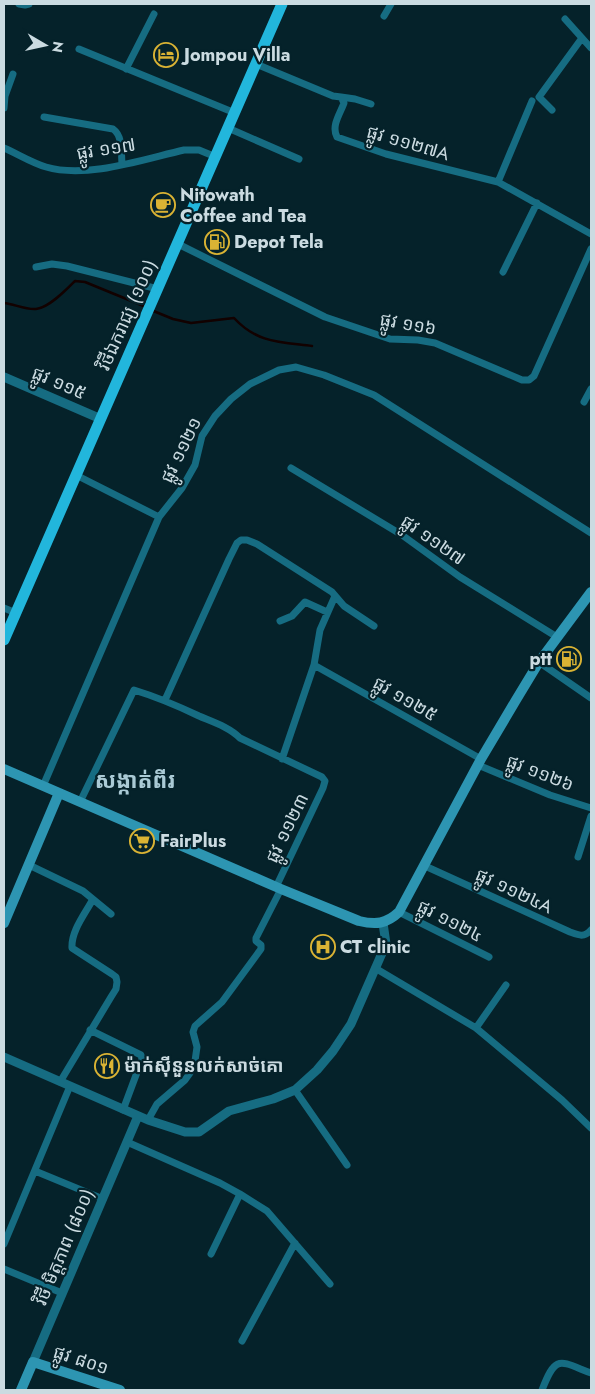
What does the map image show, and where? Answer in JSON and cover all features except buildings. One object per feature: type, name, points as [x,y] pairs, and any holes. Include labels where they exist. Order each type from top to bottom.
[{"type":"main road","name":"វិថីឯករាជ្យ (១០០)","points":[[4,640],[282,4]]},
{"type":"main road","points":[[4,769],[278,888],[359,921],[372,924],[383,923],[392,919],[399,912],[480,762],[539,662],[591,592]]},
{"type":"main road","points":[[4,923],[60,793]]},
{"type":"main road","name":"វិថី មិត្តភាព (៨០០)","points":[[21,1390],[33,1362]]},
{"type":"main road","name":"ផ្លូវ ៨០១","points":[[33,1362],[120,1390]]},
{"type":"street","points":[[19,4],[25,6],[29,4]]},
{"type":"street","points":[[384,16],[391,4]]},
{"type":"street","points":[[126,68],[154,14]]},
{"type":"street","points":[[565,19],[591,48]]},
{"type":"street","points":[[552,110],[539,97],[582,38]]},
{"type":"street","points":[[79,49],[235,114]]},
{"type":"street","points":[[256,64],[333,96],[355,99],[371,104]]},
{"type":"street","points":[[4,108],[13,74]]},
{"type":"street","name":"ផ្លូវ ១១២៧A","points":[[341,97],[344,103],[335,127],[337,137],[386,154],[498,182],[591,234]]},
{"type":"street","points":[[498,182],[532,101]]},
{"type":"street","points":[[44,117],[113,129],[120,138],[122,164]]},
{"type":"street","points":[[228,128],[300,159]]},
{"type":"street","name":"ផ្លូវ ១១៧","points":[[4,148],[46,167],[62,169],[92,169],[184,150],[199,150],[216,157]]},
{"type":"street","points":[[503,272],[537,203]]},
{"type":"street","name":"ផ្លូវ ១១៦","points":[[178,244],[325,317],[390,338],[435,343],[522,380],[529,380],[534,376],[591,249]]},
{"type":"street","points":[[36,267],[52,264],[67,266],[156,295]]},
{"type":"street","name":"ផ្លូវ ១១២១","points":[[42,786],[159,517],[182,488],[195,465],[202,436],[214,416],[231,399],[250,384],[279,370],[296,367],[324,375],[374,395],[591,533]]},
{"type":"street","name":"ផ្លូវ ១១៥","points":[[4,377],[101,419]]},
{"type":"street","points":[[584,402],[591,389]]},
{"type":"street","name":"ផ្លូវ ១១២៧","points":[[291,468],[402,535],[460,577],[557,638]]},
{"type":"street","points":[[76,475],[159,517]]},
{"type":"street","points":[[164,700],[229,559],[237,543],[241,540],[257,544],[332,592],[344,606],[374,626]]},
{"type":"street","points":[[80,802],[134,690],[164,700],[224,727],[234,732],[240,738],[282,759],[314,665],[320,630],[335,596]]},
{"type":"street","points":[[280,621],[292,616],[305,602],[327,612]]},
{"type":"street","points":[[4,608],[16,613]]},
{"type":"street","points":[[539,662],[591,698]]},
{"type":"street","name":"ផ្លូវ ១១២៥","points":[[314,665],[388,705],[480,762]]},
{"type":"street","name":"ផ្លូវ ១១២៣","points":[[148,1120],[157,1104],[185,1080],[190,1073],[195,1061],[195,1026],[222,1002],[261,949],[261,945],[256,941],[256,938],[323,788],[325,782],[322,777],[282,759]]},
{"type":"street","name":"ផ្លូវ ១១២៦","points":[[480,762],[550,795],[591,808]]},
{"type":"street","points":[[578,857],[591,816]]},
{"type":"street","points":[[29,865],[70,884],[111,914]]},
{"type":"street","name":"ផ្លូវ ១១២៤A","points":[[425,866],[580,936],[587,935],[591,930]]},
{"type":"street","points":[[60,1082],[116,989],[116,976],[72,948],[72,939],[75,932],[93,899]]},
{"type":"street","name":"ផ្លូវ ១១២៤","points":[[399,912],[489,957]]},
{"type":"street","points":[[4,1057],[148,1120],[184,1132],[199,1132],[229,1111],[273,1099],[294,1090],[317,1070],[351,1024],[386,944],[383,923]]},
{"type":"street","points":[[375,968],[476,1028],[562,1100],[591,1128]]},
{"type":"street","points":[[476,1028],[506,985]]},
{"type":"street","points":[[90,1030],[141,1055],[142,1058],[123,1110]]},
{"type":"street","points":[[4,1244],[70,1086]]},
{"type":"street","points":[[294,1090],[347,1165]]},
{"type":"street","name":"វិថី មិត្តភាព (៨០០)","points":[[33,1362],[138,1116]]},
{"type":"street","points":[[127,1142],[186,1167],[240,1194],[267,1211],[330,1284]]},
{"type":"street","points":[[35,1171],[103,1199]]},
{"type":"street","points":[[211,1254],[240,1194]]},
{"type":"street","points":[[242,1341],[295,1243]]},
{"type":"street","points":[[4,1270],[62,1294]]},
{"type":"street","points":[[542,1390],[550,1371],[556,1365],[563,1362],[591,1373]]},
{"type":"waterway","points":[[4,303],[28,309],[41,308],[57,298],[75,281],[85,282],[146,307]]},
{"type":"waterway","points":[[151,310],[173,319],[191,323],[234,318],[260,337],[279,342],[312,346]]},
{"type":"place","name":"Jompou Villa","points":[[166,55]]},
{"type":"place","name":"Nitowath Coffee and Tea","points":[[163,205]]},
{"type":"place","name":"Depot Tela","points":[[217,242]]},
{"type":"place","name":"ptt","points":[[569,659]]},
{"type":"place","name":"FairPlus","points":[[142,841]]},
{"type":"place","name":"CT clinic","points":[[323,947]]},
{"type":"place","name":"ម៉ាក់សុីនួនលក់សាច់គោ","points":[[107,1066]]},
{"type":"district","name":"សង្កាត់ពីរ","points":[[135,780]]}]
